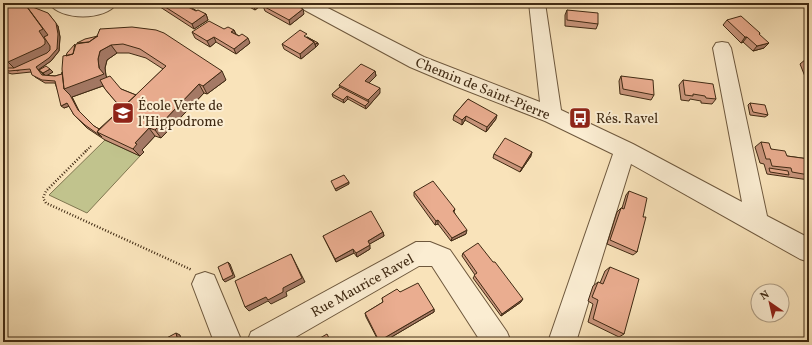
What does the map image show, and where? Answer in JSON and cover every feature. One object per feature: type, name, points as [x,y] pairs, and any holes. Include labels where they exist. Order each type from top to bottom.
[{"type":"street","points":[[57,3],[66,10],[81,12],[100,9],[110,3]]},
{"type":"street","name":"Chemin de Saint-Pierre","points":[[305,3],[417,62],[462,81],[552,115],[625,150],[809,251]]},
{"type":"street","points":[[537,3],[552,115]]},
{"type":"street","points":[[722,48],[757,222]]},
{"type":"street","points":[[562,342],[625,150]]},
{"type":"street","name":"Rue Maurice Ravel","points":[[261,342],[416,254],[430,254],[441,258],[497,342]]},
{"type":"street","points":[[205,284],[228,342]]},
{"type":"path","points":[[91,146],[46,191],[43,198],[46,203],[198,273],[205,284]]},
{"type":"green space","points":[[105,140],[140,156],[87,213],[49,195]]},
{"type":"building","points":[[7,3],[24,3],[43,29],[39,31],[45,40],[45,44],[8,62],[3,62],[3,5]]},
{"type":"building","points":[[159,3],[187,3],[190,5],[188,7],[206,14],[192,24]]},
{"type":"building","points":[[267,3],[292,3],[303,9],[289,20],[263,6]]},
{"type":"building","points":[[25,4],[48,13],[56,23],[58,34],[57,49],[49,58],[36,67],[42,75],[55,76],[62,74],[62,72],[64,89],[70,95],[78,110],[99,129],[97,132],[102,137],[74,115],[67,103],[61,106],[55,81],[42,80],[32,75],[30,69],[9,71],[3,69],[3,64],[8,68],[14,68],[47,53],[50,50],[50,46],[44,37],[48,35]]},
{"type":"building","points":[[567,10],[598,13],[598,24],[567,20]]},
{"type":"building","points":[[741,16],[769,43],[757,46],[727,20]]},
{"type":"building","points":[[209,21],[224,29],[228,27],[234,30],[231,32],[239,36],[242,34],[248,38],[234,49],[214,37],[207,41],[192,32]]},
{"type":"building","name":"École Verte de l'Hippodrome","points":[[132,27],[156,30],[164,33],[222,71],[203,86],[199,84],[155,130],[149,128],[135,143],[137,144],[133,149],[97,132],[166,66],[140,49],[123,44],[111,45],[100,51],[98,59],[99,68],[104,74],[64,89],[62,69],[63,56],[73,54],[76,44],[89,42],[97,36],[100,29]]},
{"type":"building","points":[[300,30],[307,34],[304,36],[314,42],[300,54],[282,44]]},
{"type":"building","points":[[98,36],[89,42],[77,43],[85,39]]},
{"type":"building","points":[[75,44],[73,54],[66,56],[67,53]]},
{"type":"building","points":[[806,59],[809,60],[809,67]]},
{"type":"building","points":[[361,64],[375,71],[365,81],[380,88],[368,100],[339,85]]},
{"type":"building","points":[[46,66],[50,69],[43,73],[39,70]]},
{"type":"building","points":[[110,76],[121,89],[136,95],[123,107],[116,102],[105,89],[100,80]]},
{"type":"building","points":[[621,76],[653,80],[654,95],[623,89]]},
{"type":"building","points":[[683,80],[713,84],[716,99],[693,94],[693,96],[685,95]]},
{"type":"building","points":[[340,87],[369,102],[365,106],[347,96],[343,100],[332,94]]},
{"type":"building","points":[[468,99],[497,115],[487,127],[466,116],[462,120],[454,115]]},
{"type":"building","points":[[750,103],[765,105],[768,115],[753,112]]},
{"type":"building","points":[[505,138],[532,152],[522,168],[494,154]]},
{"type":"building","points":[[761,142],[769,143],[771,149],[785,151],[787,156],[809,159],[809,175],[792,172],[791,168],[772,166],[770,159],[766,159]]},
{"type":"building","points":[[769,168],[788,171],[789,175],[770,172]]},
{"type":"building","points":[[344,175],[349,182],[335,189],[331,181]]},
{"type":"building","points":[[433,181],[455,209],[453,211],[467,230],[452,238],[438,220],[436,221],[414,192]]},
{"type":"building","points":[[629,191],[647,198],[643,217],[646,217],[637,252],[610,240],[621,208],[624,209]]},
{"type":"building","points":[[371,211],[383,232],[368,241],[370,245],[356,253],[353,249],[335,259],[323,236]]},
{"type":"building","points":[[478,243],[493,262],[495,262],[523,299],[502,314],[474,275],[477,273],[463,253]]},
{"type":"building","points":[[291,254],[302,278],[283,288],[283,292],[268,300],[266,297],[245,307],[235,281]]},
{"type":"building","points":[[228,262],[233,275],[223,280],[218,267]]},
{"type":"building","points":[[610,267],[639,279],[624,334],[593,319],[598,300],[592,297],[598,282],[603,284]]},
{"type":"building","points":[[418,283],[434,309],[379,341],[365,313],[383,302],[382,298],[397,289],[400,292]]},
{"type":"building","points":[[176,333],[178,342],[159,342]]},
{"type":"building","points":[[327,334],[331,342],[313,342]]},
{"type":"place","name":"École Verte de l'Hippodrome","points":[[123,113]]},
{"type":"place","name":"Rés. Ravel","points":[[580,118]]}]
